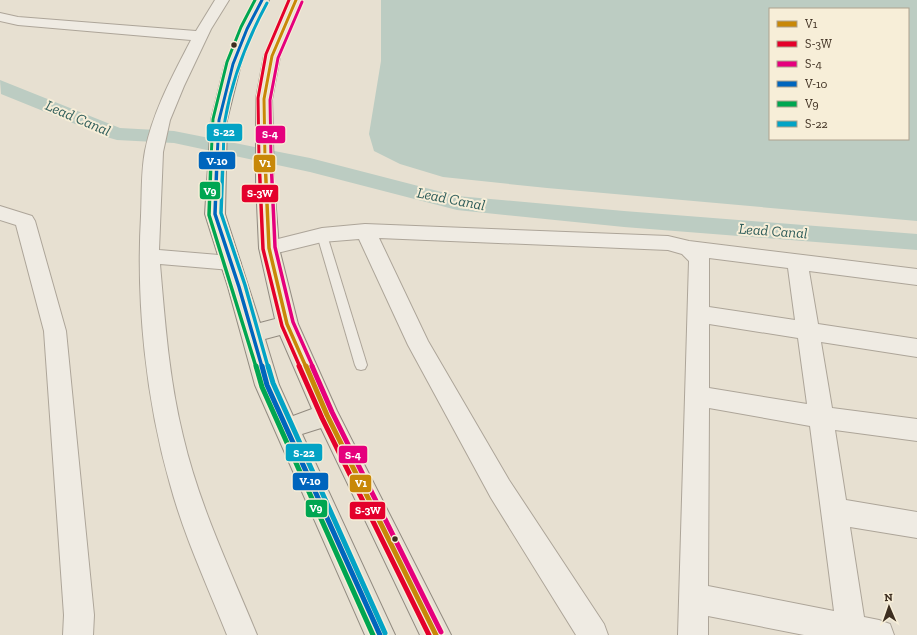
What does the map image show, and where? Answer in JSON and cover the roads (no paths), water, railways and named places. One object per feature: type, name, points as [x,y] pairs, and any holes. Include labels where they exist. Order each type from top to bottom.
[{"type":"main road","points":[[262,0],[247,29],[233,64],[219,120],[215,214],[267,385],[380,635]]},
{"type":"main road","points":[[296,0],[272,56],[264,99],[265,183],[269,248],[287,324],[327,415],[436,635]]},
{"type":"main road","points":[[252,334],[287,324]]},
{"type":"main road","points":[[286,429],[327,415]]},
{"type":"street","points":[[222,0],[201,36],[176,86],[162,120],[154,152],[149,256],[158,370],[170,436],[183,485],[203,542],[242,635]]},
{"type":"street","points":[[0,17],[18,21],[201,36]]},
{"type":"street","points":[[0,213],[24,221],[55,331],[79,615],[78,635]]},
{"type":"street","points":[[269,248],[322,235],[366,231],[637,241],[668,243],[689,248],[917,277]]},
{"type":"street","points":[[366,231],[419,346],[500,489],[593,635]]},
{"type":"street","points":[[689,248],[698,259],[693,635]]},
{"type":"street","points":[[149,256],[231,263]]},
{"type":"street","points":[[797,262],[821,416],[851,632]]},
{"type":"street","points":[[698,314],[917,348]]},
{"type":"street","points":[[697,396],[917,430]]},
{"type":"street","points":[[834,511],[917,525]]},
{"type":"street","points":[[693,598],[851,632],[879,635]]},
{"type":"lane","points":[[322,235],[362,365]]},
{"type":"waterway","name":"Lead Canal","points":[[0,85],[7,90],[117,134],[174,137],[310,165],[457,203],[624,219],[917,242]]}]
